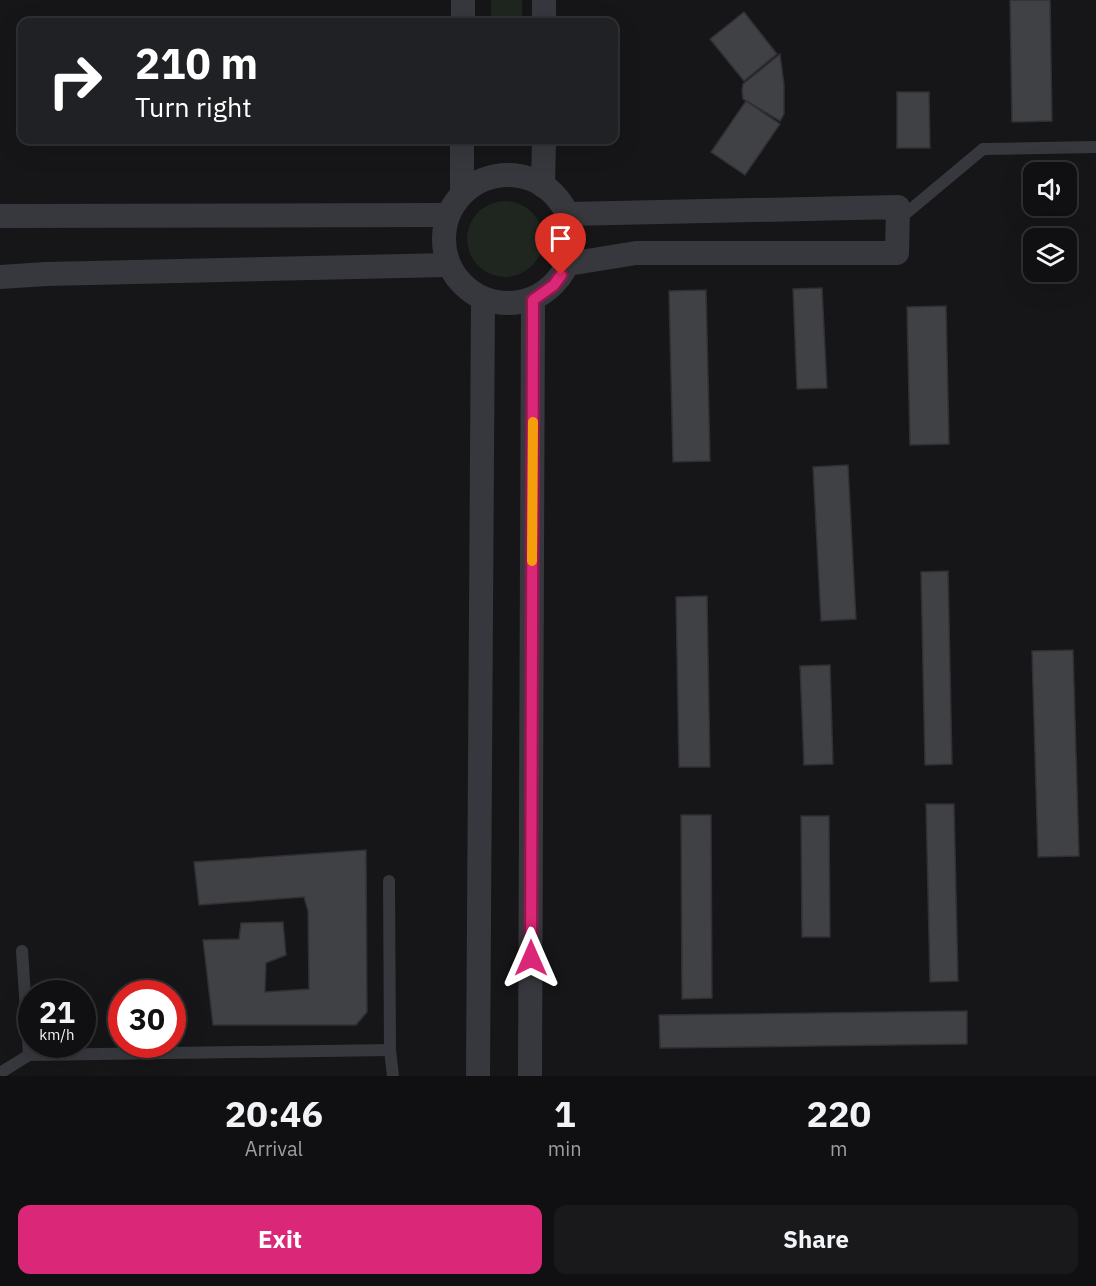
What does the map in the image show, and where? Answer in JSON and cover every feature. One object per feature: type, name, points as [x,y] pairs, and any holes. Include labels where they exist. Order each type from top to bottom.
[{"type":"street","points":[[463,0],[463,18]]},
{"type":"street","points":[[544,0],[544,18]]},
{"type":"street","points":[[462,144],[462,193]]},
{"type":"street","points":[[543,144],[543,186]]},
{"type":"street","points":[[508,174],[533,179],[543,186],[554,193],[568,214],[573,239],[568,264],[554,285],[533,300],[508,305],[483,300],[462,286],[448,265],[443,240],[448,215],[462,193],[483,179],[508,174]]},
{"type":"street","points":[[568,214],[898,207],[897,253],[636,253],[568,264]]},
{"type":"street","points":[[0,216],[448,215]]},
{"type":"street","points":[[0,277],[448,265]]},
{"type":"street","points":[[478,1076],[483,300]]},
{"type":"street","points":[[530,1076],[533,300]]},
{"type":"lane","points":[[898,221],[983,149],[1096,147]]},
{"type":"lane","points":[[389,880],[390,1050],[393,1076]]},
{"type":"lane","points":[[22,951],[24,980]]},
{"type":"lane","points":[[96,1054],[390,1050]]},
{"type":"lane","points":[[0,1073],[24,1058]]},
{"type":"shaded area","points":[[491,0],[522,0],[522,18],[491,18]]},
{"type":"shaded area","points":[[505,201],[520,204],[532,212],[540,224],[543,239],[540,254],[532,266],[520,274],[505,277],[490,274],[478,266],[470,254],[467,239],[470,224],[478,212],[490,204]]},
{"type":"building","points":[[1010,0],[1050,0],[1052,121],[1012,122]]},
{"type":"building","points":[[744,12],[777,54],[744,81],[710,39]]},
{"type":"building","points":[[780,54],[784,85],[784,114],[780,121],[743,99],[742,90],[743,84]]},
{"type":"building","points":[[897,92],[929,92],[930,148],[897,148]]},
{"type":"building","points":[[746,101],[780,124],[745,175],[711,152]]},
{"type":"building","points":[[822,288],[827,388],[797,389],[793,289]]},
{"type":"building","points":[[706,290],[710,461],[673,462],[669,291]]},
{"type":"building","points":[[946,306],[949,444],[910,445],[907,307]]},
{"type":"building","points":[[848,465],[856,619],[821,621],[813,467]]},
{"type":"building","points":[[948,571],[952,764],[925,765],[921,572]]},
{"type":"building","points":[[707,596],[710,767],[679,767],[676,597]]},
{"type":"building","points":[[1073,650],[1079,856],[1038,857],[1032,651]]},
{"type":"building","points":[[830,665],[833,764],[804,765],[800,666]]},
{"type":"building","points":[[926,804],[954,804],[958,981],[930,982]]},
{"type":"building","points":[[681,815],[711,815],[712,998],[682,999]]},
{"type":"building","points":[[801,816],[829,816],[830,937],[802,937]]},
{"type":"building","points":[[366,850],[367,1012],[356,1025],[213,1025],[203,940],[239,939],[241,923],[283,922],[286,955],[266,963],[265,992],[309,989],[308,911],[304,897],[199,905],[194,862]]},
{"type":"building","points":[[967,1011],[967,1044],[660,1048],[659,1015]]},
{"type":"slow traffic","points":[[532,561],[533,422]]},
{"type":"route","points":[[531,958],[533,300],[554,285],[561,275]]}]
